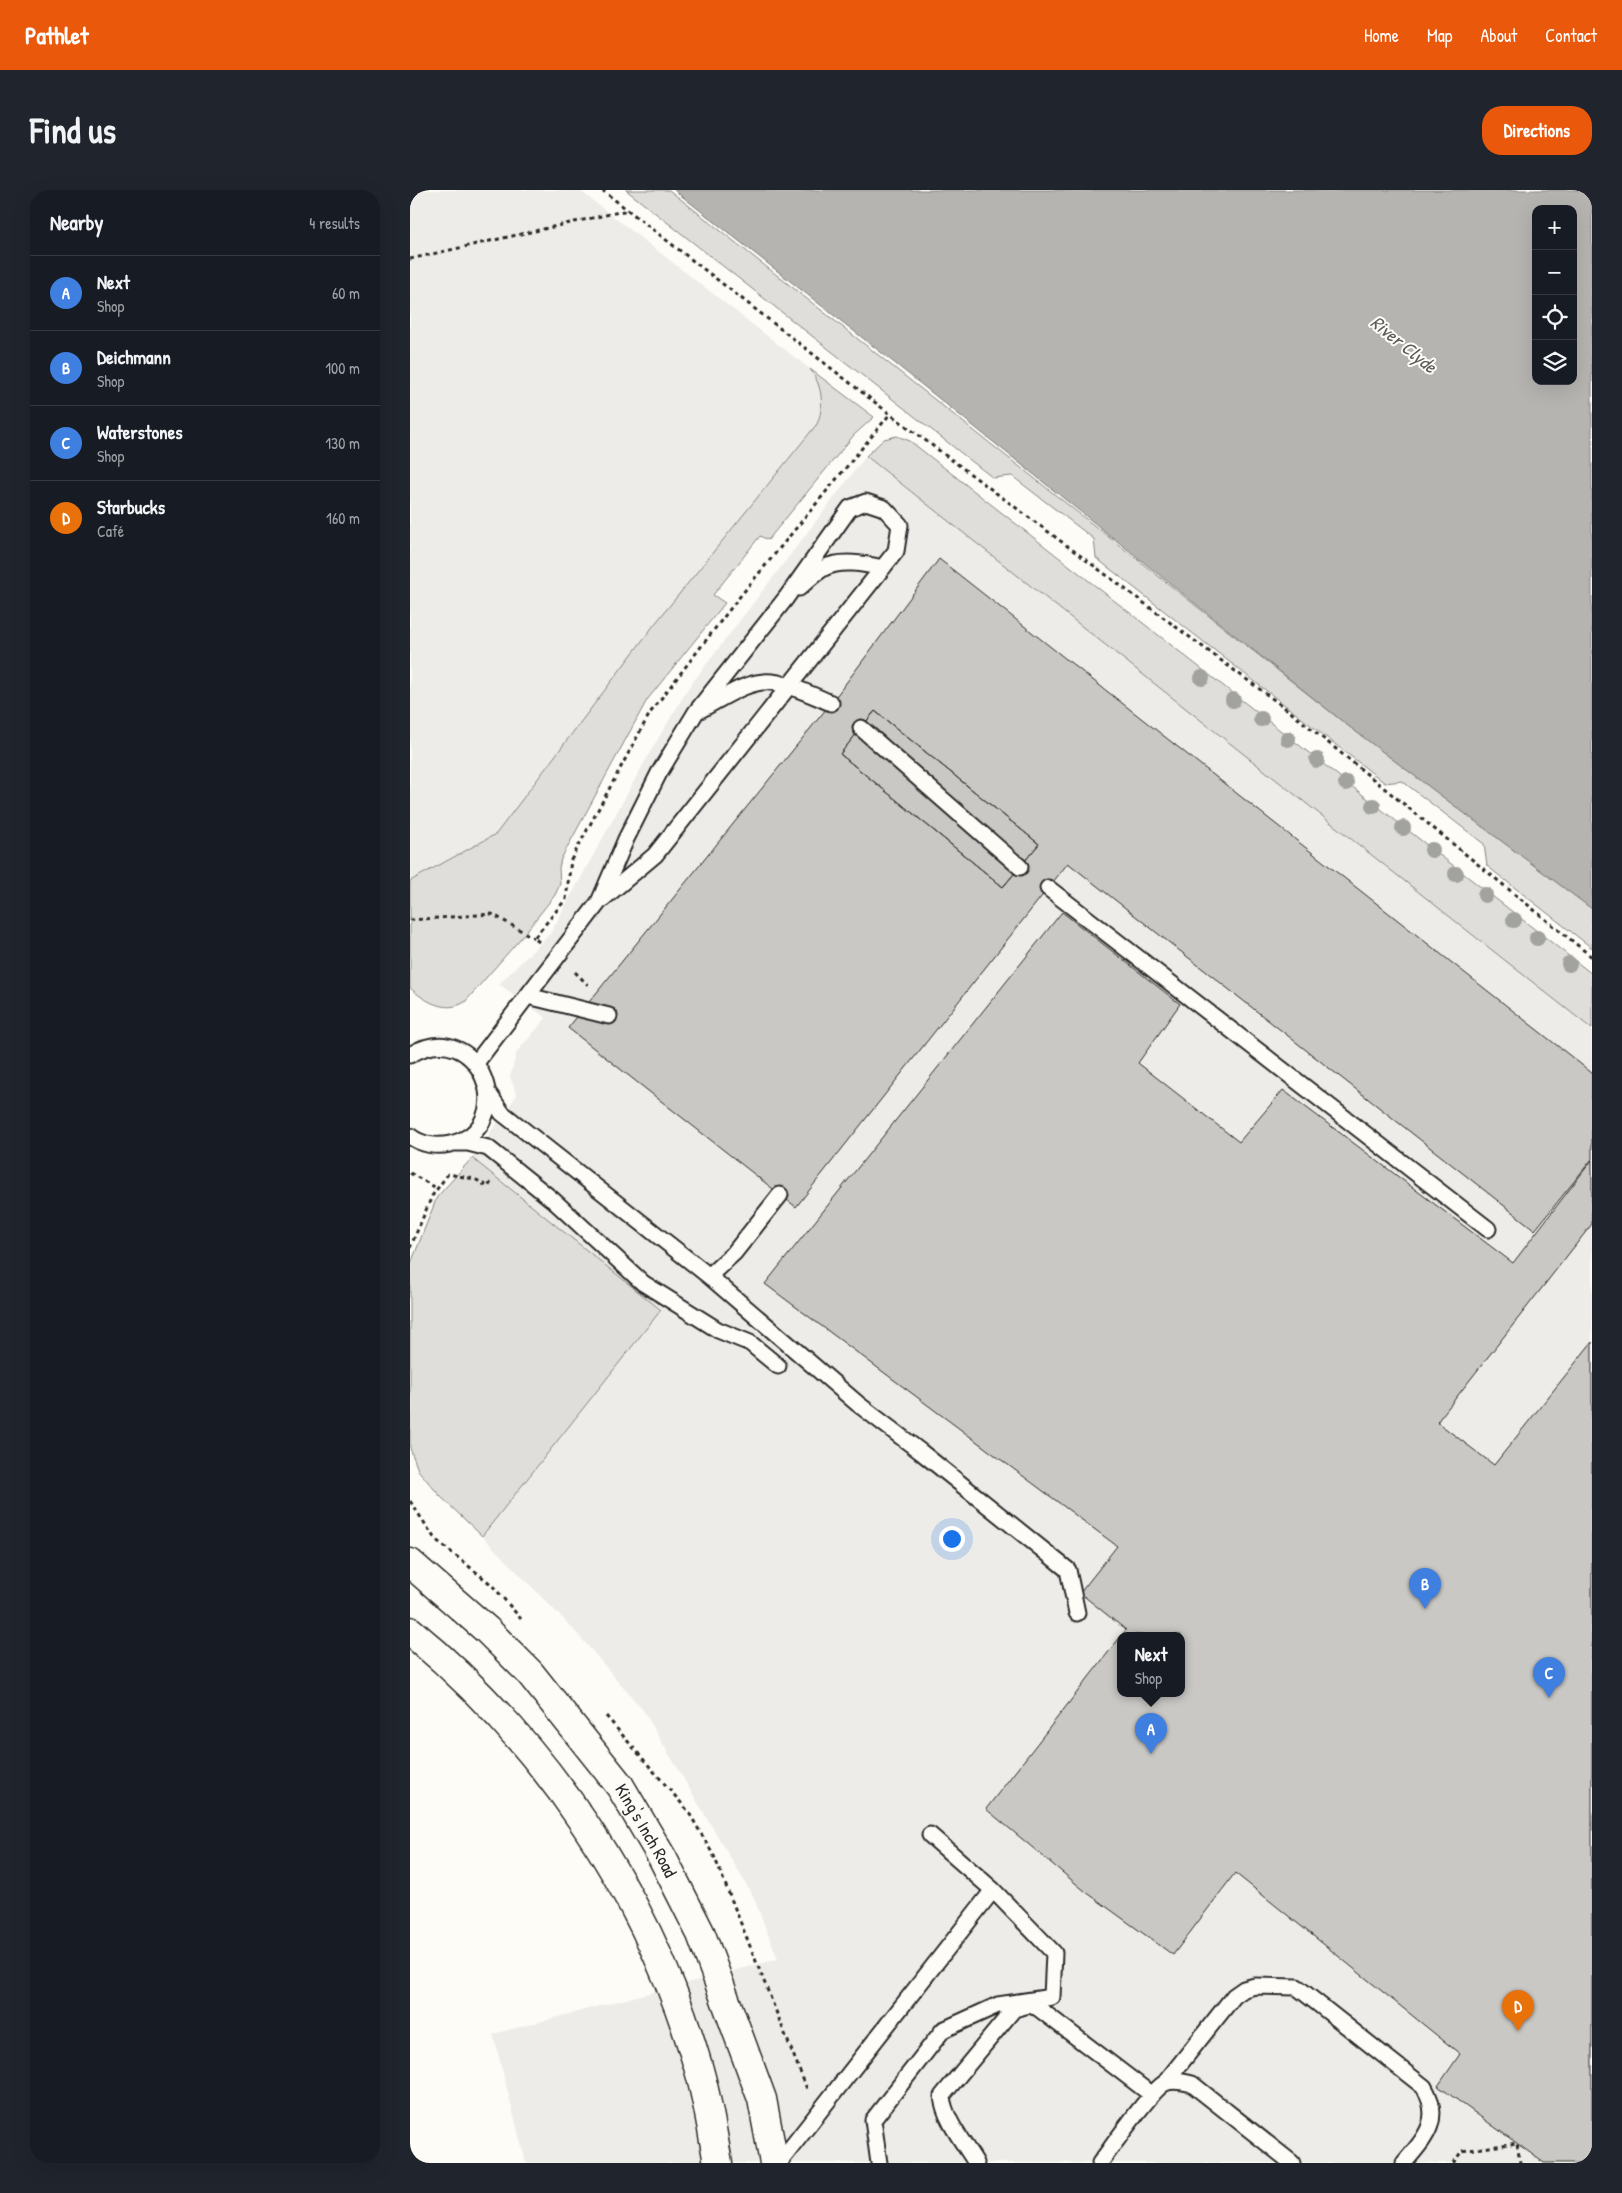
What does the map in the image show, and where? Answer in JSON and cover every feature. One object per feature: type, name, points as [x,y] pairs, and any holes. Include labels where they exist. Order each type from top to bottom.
[{"type":"street","name":"King's Inch Road","points":[[410,1564],[487,1630],[530,1673],[620,1786],[663,1859],[701,1934],[762,2099],[774,2163]]},
{"type":"street","points":[[410,1631],[433,1650],[483,1698],[534,1754],[581,1817],[632,1902],[668,1977],[695,2055],[718,2163]]},
{"type":"lane","points":[[476,1062],[598,902],[626,839],[655,781],[696,712],[786,598],[850,508],[866,502],[884,508],[900,525],[896,551],[654,855],[598,902]]},
{"type":"lane","points":[[786,598],[825,568],[839,564],[861,563],[883,568]]},
{"type":"lane","points":[[696,712],[751,684],[770,681],[789,686],[831,703]]},
{"type":"lane","points":[[861,728],[1020,867]]},
{"type":"lane","points":[[1048,888],[1488,1229]]},
{"type":"lane","points":[[528,996],[608,1016]]},
{"type":"lane","points":[[413,1048],[449,1047],[464,1052],[476,1062],[485,1077],[489,1094],[502,1113],[709,1276],[858,1404],[1068,1570],[1077,1614]]},
{"type":"lane","points":[[455,1143],[469,1135],[480,1124],[486,1110],[489,1094]]},
{"type":"lane","points":[[410,1136],[427,1144],[441,1146],[468,1143],[488,1148],[506,1160],[553,1200],[643,1283],[718,1330],[750,1343],[778,1366]]},
{"type":"lane","points":[[709,1276],[734,1253],[780,1195]]},
{"type":"lane","points":[[879,2163],[873,2120],[943,2030],[998,2005],[1052,1997],[1054,1953],[993,1890],[930,1835]]},
{"type":"lane","points":[[779,2163],[993,1890]]},
{"type":"lane","points":[[1100,2163],[1152,2095],[1165,2083],[1234,1996],[1244,1989],[1255,1986],[1297,1987],[1424,2087],[1431,2103],[1432,2123],[1426,2137],[1404,2163]]},
{"type":"lane","points":[[976,2163],[943,2105],[942,2096],[1014,2009],[1029,2005],[1038,2008],[1152,2095]]},
{"type":"lane","points":[[1165,2083],[1181,2081],[1192,2084],[1292,2163]]},
{"type":"path","points":[[602,190],[890,414],[1294,714],[1592,957]]},
{"type":"path","points":[[410,259],[628,210]]},
{"type":"path","points":[[410,920],[492,914],[534,938]]},
{"type":"path","points":[[410,1248],[432,1196],[448,1174],[475,1179],[488,1187],[506,1160]]},
{"type":"path","points":[[410,1173],[438,1189]]},
{"type":"path","points":[[1453,2163],[1462,2151],[1516,2143],[1520,2163]]},
{"type":"shaded area","points":[[410,190],[579,190],[810,369],[818,379],[821,389],[822,413],[818,424],[654,625],[496,834],[410,881]]},
{"type":"shaded area","points":[[626,190],[669,190],[1347,725],[1592,909],[1592,948],[1487,866],[1484,844],[1402,781],[1385,783],[1096,558],[1094,539],[1012,476],[993,478]]},
{"type":"shaded area","points":[[810,369],[874,417],[854,435],[768,540],[760,536],[713,595],[725,603],[647,700],[561,859],[559,868],[560,884],[555,895],[520,939],[465,1002],[450,1007],[436,1004],[422,997],[410,988],[410,881],[496,834],[654,625],[817,424],[821,410],[821,395],[820,388]]},
{"type":"shaded area","points":[[897,436],[910,441],[1592,974],[1592,1029],[866,456],[884,439]]},
{"type":"shaded area","points":[[866,456],[1592,1029],[1592,2163],[526,2163],[493,2034],[778,1959],[753,1896],[643,1710],[574,1630],[482,1536],[661,1310],[472,1158],[517,1095],[510,1077],[517,1052],[546,1018],[499,984],[550,934],[649,754],[689,687]]},
{"type":"shaded area","points":[[472,1158],[661,1310],[482,1536],[440,1496],[418,1470],[410,1448],[410,1266],[437,1197]]},
{"type":"water","name":"River Clyde","points":[[674,190],[1592,190],[1592,909],[1347,725],[892,361]]},
{"type":"building","points":[[939,559],[1592,1073],[1592,1159],[1535,1230],[1068,863],[796,1207],[568,1028],[831,703]],"holes":[[[875,711],[1039,844],[1003,887],[840,754]]]},
{"type":"building","points":[[875,711],[1039,844],[1003,887],[840,754]]},
{"type":"building","points":[[1062,912],[1180,1004],[1138,1063],[1239,1142],[1283,1090],[1513,1263],[1592,1160],[1592,1224],[1437,1422],[1494,1465],[1592,1342],[1592,2163],[1544,2163],[1438,2086],[1460,2054],[1235,1873],[1173,1955],[1086,1892],[986,1809],[1117,1641],[1117,1697],[1185,1697],[1185,1632],[1124,1632],[1126,1630],[1080,1593],[1117,1546],[765,1284]]},
{"type":"place","name":"Deichmann","points":[[1425,1609]]},
{"type":"place","name":"Waterstones","points":[[1549,1698]]},
{"type":"place","name":"Next","points":[[1151,1754]]},
{"type":"place","name":"Starbucks","points":[[1518,2031]]}]
